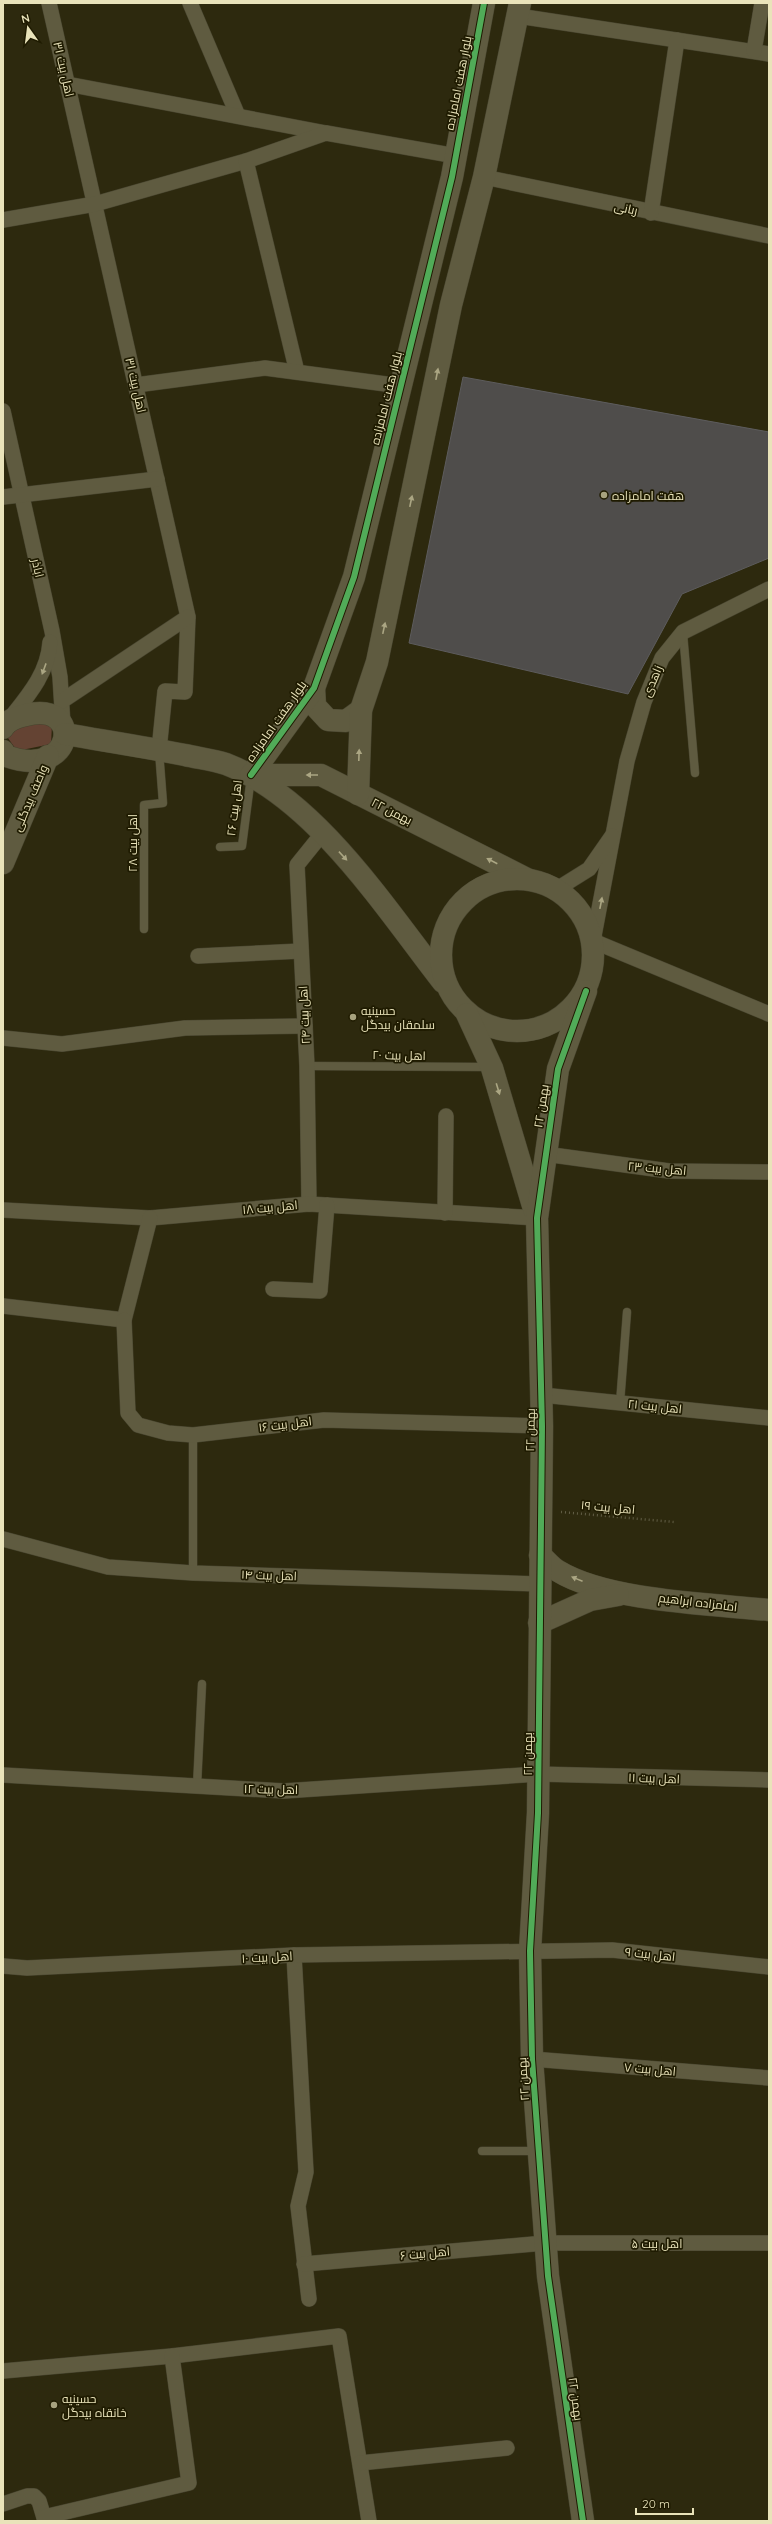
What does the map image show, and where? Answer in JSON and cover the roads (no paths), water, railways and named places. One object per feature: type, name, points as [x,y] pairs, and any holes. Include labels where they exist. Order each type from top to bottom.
[{"type":"street","name":"اهل بیت ۳۱","points":[[49,3],[188,617],[185,692],[165,691],[159,750]]},
{"type":"street","points":[[190,3],[238,116]]},
{"type":"street","name":"بلوار هفت امامزاده","points":[[251,775],[314,688],[354,577],[456,156],[484,3]]},
{"type":"street","points":[[754,51],[762,3]]},
{"type":"street","points":[[358,794],[361,710],[377,662],[451,306],[484,177],[519,9],[677,40],[769,54]]},
{"type":"street","points":[[651,213],[677,40]]},
{"type":"street","points":[[67,84],[456,156]]},
{"type":"street","points":[[3,220],[95,204],[246,161],[326,133]]},
{"type":"street","points":[[246,161],[297,372]]},
{"type":"street","name":"ربانی","points":[[484,177],[651,213],[769,236]]},
{"type":"street","points":[[136,385],[265,368],[401,386]]},
{"type":"street","name":"اباذر","points":[[3,412],[52,631],[62,701],[64,730]]},
{"type":"street","points":[[3,497],[157,478]]},
{"type":"street","name":"زاهدی","points":[[593,941],[627,761],[644,702],[662,658],[683,632],[769,589]]},
{"type":"street","points":[[62,701],[188,617]]},
{"type":"street","points":[[4,727],[39,681],[50,652],[52,631]]},
{"type":"street","points":[[314,688],[315,706],[328,720],[346,721],[361,710]]},
{"type":"street","points":[[4,727],[14,718],[30,714],[43,714],[55,718],[64,730],[65,742],[60,750],[36,760],[19,760],[4,756]]},
{"type":"street","name":"۲۲ بهمن","points":[[64,730],[224,764],[251,775],[277,792],[322,834],[356,870],[446,986],[455,1001],[467,1014],[492,1068],[537,1218]]},
{"type":"street","name":"واصف بیدگلی","points":[[3,863],[48,756]]},
{"type":"street","name":"۲۲ بهمن","points":[[251,775],[321,775],[527,879],[557,889],[581,911],[593,941],[594,967],[558,1069],[537,1218],[542,1426],[538,1774],[530,1951],[532,2059],[545,2243],[556,2336],[583,2521]]},
{"type":"street","name":"زاهدی","points":[[557,889],[589,869],[615,830]]},
{"type":"street","name":"اهل بیت ۲۴","points":[[309,1204],[307,1066],[297,866],[322,834]]},
{"type":"street","points":[[446,986],[440,955],[447,923],[466,898],[483,888],[495,882],[527,879]]},
{"type":"street","points":[[593,941],[769,1014]]},
{"type":"street","points":[[198,956],[301,951]]},
{"type":"street","points":[[467,1014],[497,1030],[532,1031],[563,1017],[586,991]]},
{"type":"street","points":[[3,1038],[62,1044],[185,1028],[305,1026]]},
{"type":"street","points":[[445,1213],[446,1116]]},
{"type":"street","name":"اهل بیت ۲۳","points":[[545,1154],[669,1171],[769,1172]]},
{"type":"street","name":"اهل بیت ۱۸","points":[[3,1210],[150,1218],[309,1204],[537,1218]]},
{"type":"street","points":[[273,1289],[320,1291],[327,1205]]},
{"type":"street","name":"اهل بیت ۱۶","points":[[150,1218],[124,1320],[128,1413],[138,1425],[168,1433],[193,1435],[324,1420],[542,1426]]},
{"type":"street","points":[[3,1306],[124,1320]]},
{"type":"street","name":"اهل بیت ۲۱","points":[[542,1395],[769,1418]]},
{"type":"street","name":"اهل بیت ۱۴","points":[[3,1539],[108,1568],[193,1573],[540,1584]]},
{"type":"street","name":"امامزاده ابراهیم","points":[[540,1555],[557,1571],[581,1582],[628,1594],[769,1610]]},
{"type":"street","name":"امامزاده ابراهیم","points":[[539,1623],[590,1600],[628,1594]]},
{"type":"street","name":"اهل بیت ۱۱","points":[[538,1774],[769,1780]]},
{"type":"street","name":"اهل بیت ۱۲","points":[[3,1775],[284,1791],[538,1774]]},
{"type":"street","name":"اهل بیت ۹","points":[[530,1951],[612,1950],[769,1967]]},
{"type":"street","name":"اهل بیت ۱۰","points":[[3,1966],[27,1968],[294,1956],[530,1951]]},
{"type":"street","points":[[294,1956],[306,2172],[298,2206],[309,2299]]},
{"type":"street","name":"اهل بیت ۷","points":[[532,2059],[769,2078]]},
{"type":"street","name":"اهل بیت ۶","points":[[304,2264],[545,2243]]},
{"type":"street","name":"اهل بیت ۵","points":[[545,2243],[769,2243]]},
{"type":"street","points":[[3,2370],[172,2356],[339,2336],[369,2521]]},
{"type":"street","points":[[5,2499],[34,2496],[39,2500],[44,2519],[189,2483],[172,2356]]},
{"type":"street","points":[[360,2463],[507,2448]]},
{"type":"lane","points":[[683,632],[695,773]]},
{"type":"lane","name":"اهل بیت ۲۸","points":[[144,929],[144,805],[163,803],[159,750]]},
{"type":"lane","name":"اهل بیت ۲۶","points":[[220,847],[242,846],[251,775]]},
{"type":"lane","name":"اهل بیت ۲۰","points":[[307,1066],[492,1068]]},
{"type":"lane","points":[[620,1403],[627,1312]]},
{"type":"lane","points":[[193,1435],[193,1573]]},
{"type":"lane","points":[[197,1786],[202,1684]]},
{"type":"lane","points":[[482,2151],[539,2151]]},
{"type":"place","name":"هفت امامزاده","points":[[604,495]]},
{"type":"place","name":"حسینیه سلمقان بیدگل","points":[[353,1017]]},
{"type":"place","name":"حسینیه خانقاه بیدگل","points":[[54,2405]]}]
